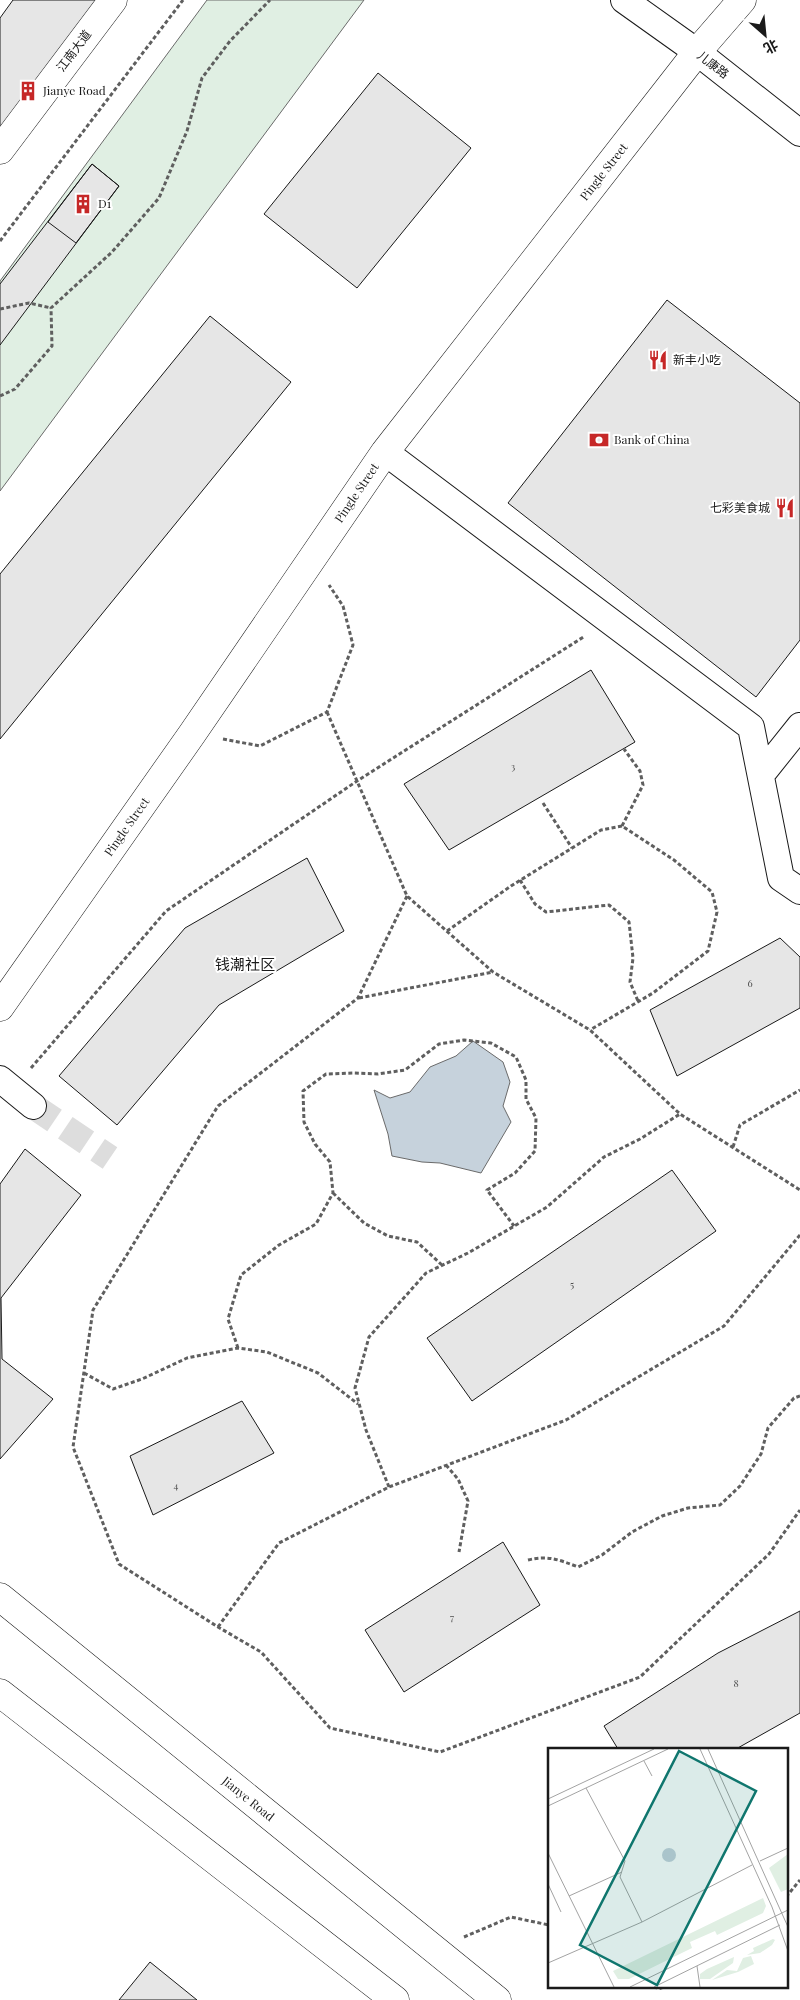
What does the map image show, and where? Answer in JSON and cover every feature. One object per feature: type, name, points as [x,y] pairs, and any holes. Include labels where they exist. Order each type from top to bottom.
[{"type":"main road","name":"江南大道","points":[[0,150],[113,0]]},
{"type":"main road","name":"Pingle Street","points":[[0,1007],[192,734],[385,452],[697,52],[742,0]]},
{"type":"main road","name":"Jianye Road","points":[[0,1597],[497,2000]]},
{"type":"main road","points":[[0,1693],[395,2000]]},
{"type":"street","name":"儿康路","points":[[624,0],[697,52],[800,132]]},
{"type":"street","points":[[385,452],[751,727],[782,878],[800,891]]},
{"type":"street","points":[[761,776],[800,726]]},
{"type":"street","points":[[6,1084],[33,1106]]},
{"type":"path","points":[[0,242],[183,0]]},
{"type":"path","points":[[0,396],[15,389],[52,346],[51,308],[112,252],[159,198],[187,131],[202,78],[230,41],[270,0]]},
{"type":"path","points":[[0,309],[29,303],[51,308]]},
{"type":"path","points":[[192,734],[260,746],[327,712],[353,645],[344,606],[311,559]]},
{"type":"path","points":[[6,1084],[166,911],[357,781],[609,620]]},
{"type":"path","points":[[327,712],[407,896],[493,972],[590,1030],[680,1114],[800,1190]]},
{"type":"path","points":[[622,826],[643,785],[640,771],[624,749]]},
{"type":"path","points":[[543,803],[572,848]]},
{"type":"path","points":[[447,931],[520,880],[601,830],[622,826],[674,860],[712,892],[716,912],[708,951],[653,993],[590,1030]]},
{"type":"path","points":[[520,880],[535,904],[546,912],[609,905],[629,922],[633,958],[630,982],[638,1001]]},
{"type":"path","points":[[407,896],[358,998],[218,1106],[93,1310],[72,1447],[119,1564],[261,1652],[330,1728],[440,1752],[640,1677],[770,1554],[800,1510]]},
{"type":"path","points":[[358,998],[493,972]]},
{"type":"path","points":[[238,1348],[228,1319],[241,1276],[279,1245],[316,1224],[333,1193],[330,1162],[315,1144],[304,1122],[302,1091],[326,1074],[354,1072],[378,1074],[405,1070],[439,1044],[464,1040],[491,1043],[516,1057],[526,1080],[526,1099],[536,1118],[535,1151],[515,1173],[487,1190],[514,1226]]},
{"type":"path","points":[[733,1148],[740,1125],[800,1090]]},
{"type":"path","points":[[389,1487],[366,1430],[355,1388],[369,1337],[426,1273],[468,1253],[547,1207],[604,1157],[640,1139],[680,1114]]},
{"type":"path","points":[[333,1193],[364,1223],[388,1236],[417,1242],[442,1265]]},
{"type":"path","points":[[218,1627],[279,1543],[389,1487],[566,1420],[724,1326],[800,1235]]},
{"type":"path","points":[[84,1373],[114,1389],[142,1379],[187,1358],[238,1348],[268,1352],[318,1373],[359,1404]]},
{"type":"path","points":[[528,1560],[542,1557],[556,1558],[578,1567],[602,1555],[632,1532],[662,1516],[688,1508],[720,1505],[740,1486],[761,1454],[768,1428],[794,1398],[800,1396]]},
{"type":"path","points":[[446,1465],[458,1479],[468,1502],[459,1552]]},
{"type":"path","points":[[788,1895],[800,1880]]},
{"type":"path","points":[[434,1950],[510,1917],[548,1925]]},
{"type":"green space","points":[[207,0],[364,0],[0,491],[0,281]]},
{"type":"shaded area","points":[[473,1041],[503,1062],[510,1082],[503,1106],[511,1122],[481,1173],[440,1163],[422,1162],[392,1156],[388,1134],[374,1090],[390,1098],[410,1092],[430,1067],[456,1056]]},
{"type":"building","name":"Jianye Road","points":[[13,0],[124,0],[0,164],[0,18]]},
{"type":"building","points":[[378,73],[471,148],[357,288],[264,214]]},
{"type":"building","points":[[92,164],[119,186],[0,345],[0,284]]},
{"type":"building","name":"D1","points":[[92,164],[119,186],[76,243],[48,222]]},
{"type":"building","points":[[667,300],[800,403],[800,640],[756,697],[508,503]]},
{"type":"building","points":[[210,316],[291,382],[0,739],[0,574]]},
{"type":"building","points":[[591,670],[635,742],[449,850],[404,784]]},
{"type":"building","points":[[307,858],[344,931],[219,1005],[117,1125],[59,1076],[185,928]]},
{"type":"building","points":[[780,938],[800,957],[800,1008],[677,1076],[650,1010]]},
{"type":"building","points":[[25,1149],[81,1195],[1,1298],[2,1359],[53,1399],[0,1459],[0,1184]]},
{"type":"building","points":[[672,1170],[716,1231],[472,1401],[427,1338]]},
{"type":"building","points":[[242,1401],[274,1453],[153,1515],[130,1456]]},
{"type":"building","points":[[503,1542],[540,1605],[404,1692],[365,1630]]},
{"type":"building","points":[[800,1611],[800,1713],[738,1748],[617,1748],[604,1726],[718,1653]]},
{"type":"building","points":[[150,1962],[197,2000],[119,2000]]},
{"type":"tunnel","points":[[33,1106],[110,1158]]},
{"type":"place","name":"Jianye Road","points":[[28,91]]},
{"type":"place","name":"D1","points":[[83,204]]},
{"type":"place","name":"新丰小吃","points":[[658,360]]},
{"type":"place","name":"Bank of China","points":[[599,440]]},
{"type":"place","name":"七彩美食城","points":[[785,508]]},
{"type":"district","name":"钱潮社区","points":[[245,965]]}]
